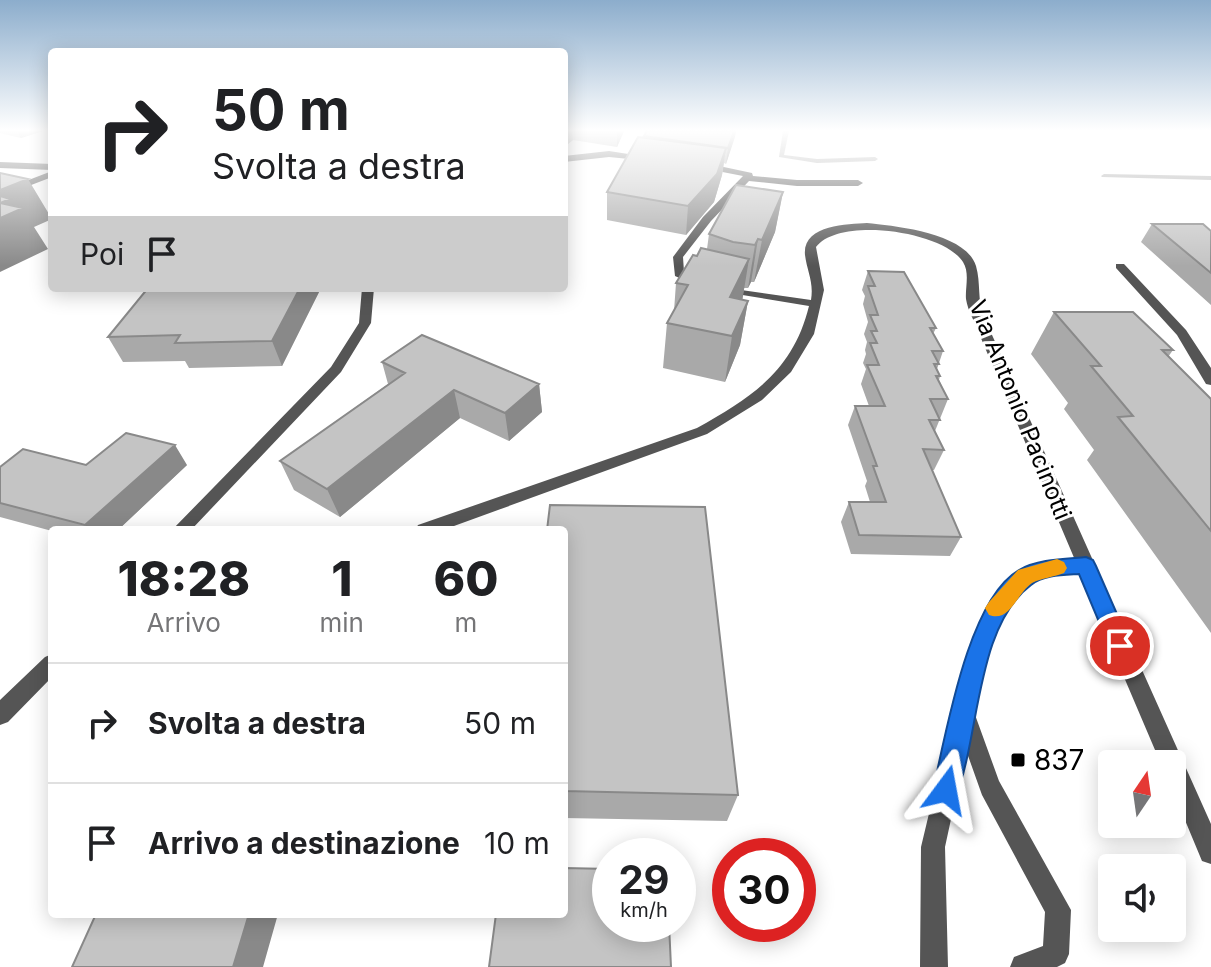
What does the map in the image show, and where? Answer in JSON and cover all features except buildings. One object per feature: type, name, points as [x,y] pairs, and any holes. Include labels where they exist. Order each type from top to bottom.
[{"type":"street","points":[[0,194],[35,176]]},
{"type":"street","points":[[816,304],[692,282],[679,274],[678,257],[707,219],[748,178],[797,183],[858,183]]},
{"type":"street","name":"Via Antonio Pacinotti","points":[[435,526],[702,431],[745,407],[776,383],[795,362],[807,341],[819,285],[810,255],[811,243],[822,232],[840,228],[887,228],[935,238],[958,250],[969,262],[976,314],[1211,852]]},
{"type":"street","points":[[1120,266],[1176,322],[1196,349],[1211,381]]},
{"type":"street","points":[[185,526],[336,369],[365,323],[368,292]]},
{"type":"street","points":[[934,967],[933,847],[973,671],[997,606],[1026,576],[1057,568],[1086,566]]},
{"type":"street","points":[[0,715],[48,667]]},
{"type":"street","points":[[963,711],[990,787],[1058,910],[1056,954],[1024,967]]},
{"type":"waterway","points":[[1111,176],[1211,178]]},
{"type":"slow traffic","points":[[996,608],[1026,576],[1057,568]]},
{"type":"place","name":"837","points":[[1018,760]]},
{"type":"route","points":[[946,790],[973,671],[997,606],[1026,576],[1057,568],[1086,566],[1120,646]]}]
